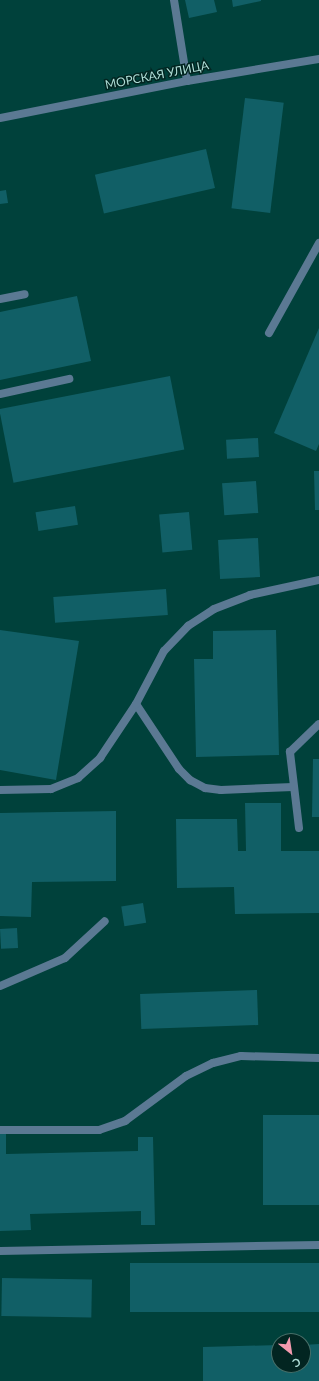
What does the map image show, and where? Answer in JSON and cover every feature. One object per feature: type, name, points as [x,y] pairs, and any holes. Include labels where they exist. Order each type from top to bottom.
[{"type":"street","points":[[174,0],[187,81]]},
{"type":"street","name":"МОРСКАЯ УЛИЦА","points":[[0,118],[187,81],[319,59]]},
{"type":"street","points":[[269,333],[319,243]]},
{"type":"street","points":[[0,299],[25,294]]},
{"type":"street","points":[[0,394],[69,379]]},
{"type":"street","points":[[0,790],[51,789],[78,778],[100,758],[136,704],[164,651],[188,626],[214,609],[250,595],[319,580]]},
{"type":"street","points":[[136,704],[179,769],[190,780],[205,788],[221,790],[293,787]]},
{"type":"street","points":[[299,828],[290,752],[319,724]]},
{"type":"street","points":[[0,986],[66,958],[105,921]]},
{"type":"street","points":[[0,1130],[99,1130],[125,1121],[186,1076],[213,1063],[241,1056],[319,1058]]},
{"type":"street","points":[[0,1251],[319,1245]]},
{"type":"building","points":[[185,0],[214,0],[217,12],[189,18]]},
{"type":"building","points":[[232,0],[261,0],[261,1],[233,7]]},
{"type":"building","points":[[245,98],[284,103],[270,213],[231,208]]},
{"type":"building","points":[[206,149],[215,188],[104,214],[95,175]]},
{"type":"building","points":[[6,190],[8,203],[0,204],[0,191]]},
{"type":"building","points":[[77,296],[91,361],[0,380],[0,312]]},
{"type":"building","points":[[319,328],[319,444],[316,451],[274,433]]},
{"type":"building","points":[[170,376],[184,450],[14,483],[0,409]]},
{"type":"building","points":[[258,438],[259,457],[227,459],[226,440]]},
{"type":"building","points":[[314,471],[319,471],[319,510],[315,510]]},
{"type":"building","points":[[256,481],[258,513],[224,515],[222,483]]},
{"type":"building","points":[[75,506],[78,525],[38,531],[35,512]]},
{"type":"building","points":[[189,512],[192,550],[162,552],[159,515]]},
{"type":"building","points":[[258,538],[260,577],[220,579],[218,540]]},
{"type":"building","points":[[166,589],[168,615],[55,623],[53,597]]},
{"type":"building","points":[[0,630],[79,641],[56,780],[0,770]]},
{"type":"building","points":[[276,630],[279,755],[196,757],[194,659],[213,659],[213,631]]},
{"type":"building","points":[[313,759],[319,759],[319,817],[312,817]]},
{"type":"building","points":[[245,803],[281,803],[281,851],[319,851],[319,913],[235,914],[234,887],[177,888],[176,819],[237,819],[238,851],[246,851]]},
{"type":"building","points":[[116,811],[116,881],[32,882],[31,917],[0,916],[0,813]]},
{"type":"building","points":[[143,903],[146,923],[124,926],[121,906]]},
{"type":"building","points":[[17,928],[18,948],[1,949],[0,929]]},
{"type":"building","points":[[257,990],[258,1025],[141,1029],[140,994]]},
{"type":"building","points":[[263,1115],[319,1115],[319,1205],[263,1205]]},
{"type":"building","points":[[0,1134],[6,1134],[6,1154],[138,1151],[138,1137],[153,1137],[155,1225],[141,1225],[141,1211],[30,1214],[31,1230],[0,1231]]},
{"type":"building","points":[[130,1263],[319,1263],[319,1312],[130,1312]]},
{"type":"building","points":[[2,1278],[92,1280],[91,1318],[1,1316]]},
{"type":"building","points":[[311,1344],[319,1344],[319,1381],[203,1381],[203,1347],[271,1345],[271,1373],[311,1373]]}]
